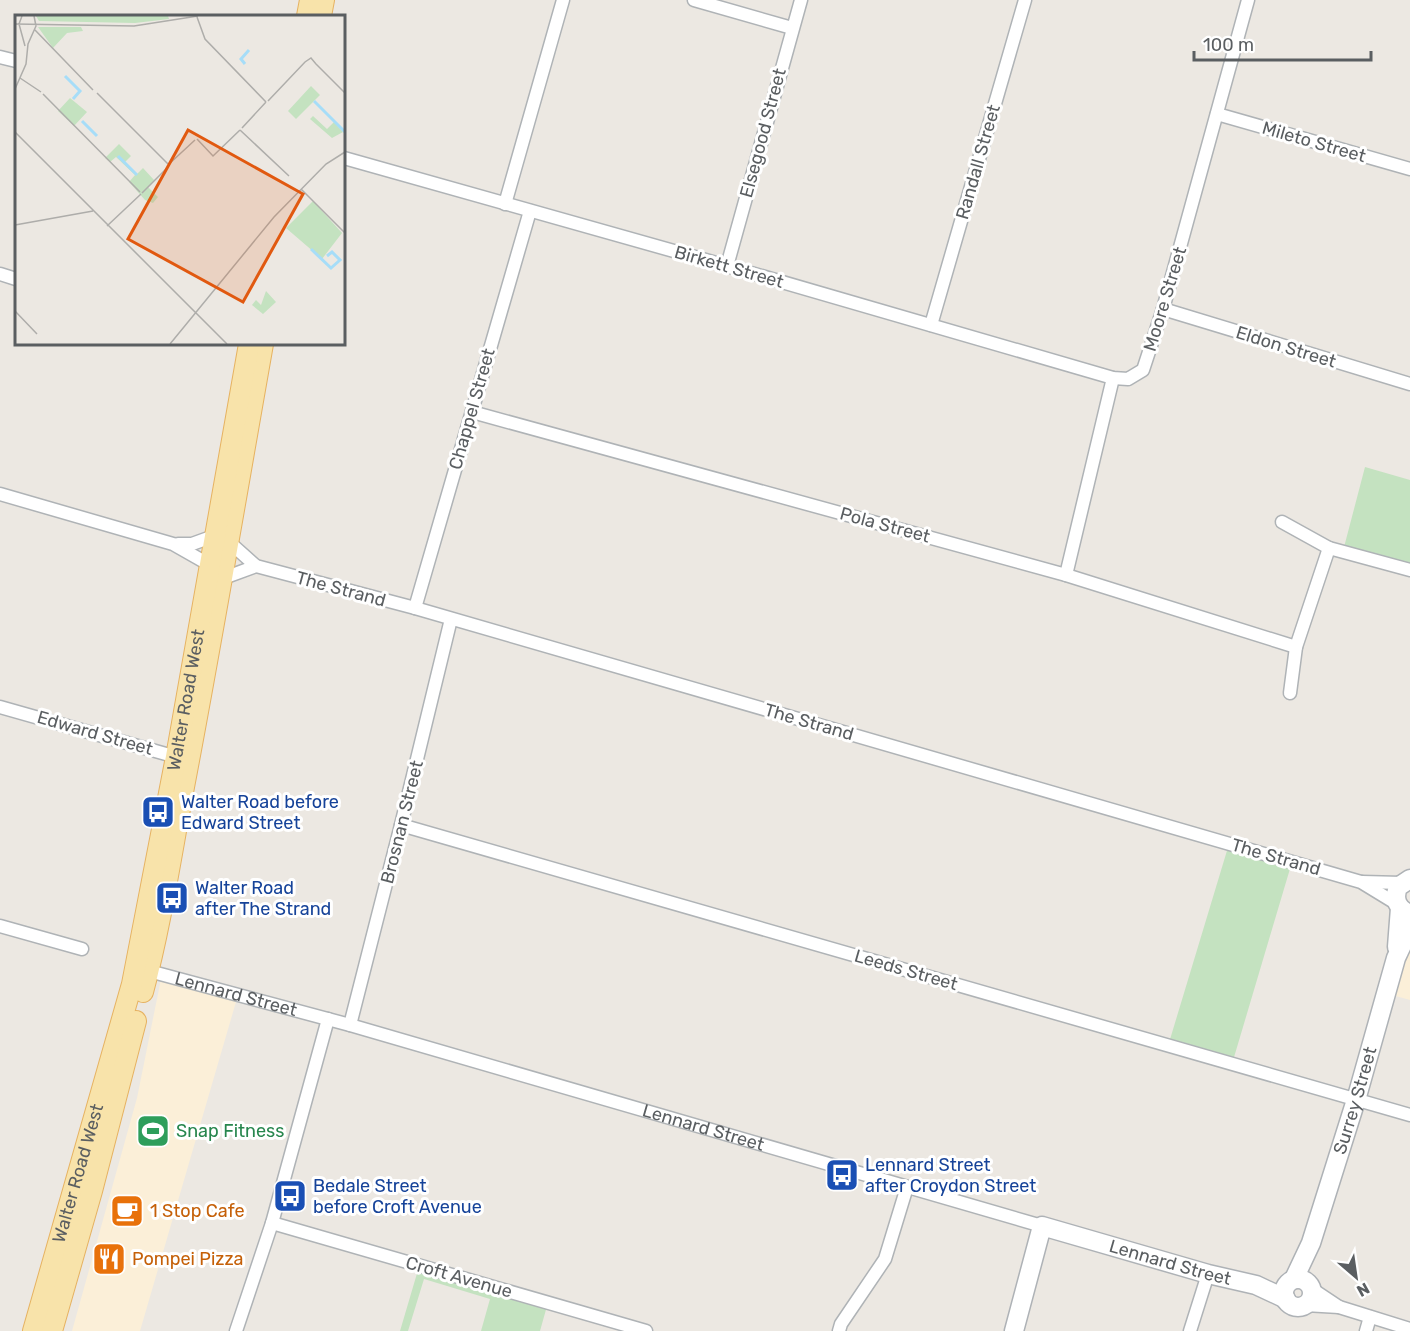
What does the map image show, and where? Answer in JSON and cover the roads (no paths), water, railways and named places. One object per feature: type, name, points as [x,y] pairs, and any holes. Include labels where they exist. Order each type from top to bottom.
[{"type":"main road","points":[[307,15],[310,0]]},
{"type":"main road","points":[[321,15],[324,0]]},
{"type":"main road","name":"Walter Road West","points":[[52,1331],[92,1191],[149,972],[182,759],[253,345]]},
{"type":"main road","name":"Walter Road West","points":[[33,1331],[132,984],[182,759]]},
{"type":"street","points":[[505,204],[563,0]]},
{"type":"street","points":[[694,0],[792,28]]},
{"type":"street","name":"Elsegood Street","points":[[727,266],[801,0]]},
{"type":"street","name":"Randall Street","points":[[931,325],[1025,0]]},
{"type":"street","name":"Moore Street","points":[[1113,378],[1128,379],[1143,370],[1163,309],[1248,0]]},
{"type":"street","points":[[0,57],[15,61]]},
{"type":"street","name":"Mileto Street","points":[[1217,114],[1410,169]]},
{"type":"street","name":"Birkett Street","points":[[345,159],[727,266],[1113,378]]},
{"type":"street","name":"Chappel Street","points":[[415,608],[530,211]]},
{"type":"street","points":[[0,274],[15,279]]},
{"type":"street","name":"Eldon Street","points":[[1163,309],[1410,384]]},
{"type":"street","points":[[1066,575],[1113,378]]},
{"type":"street","name":"Pola Street","points":[[472,412],[1066,575],[1296,647]]},
{"type":"street","points":[[0,494],[173,544],[192,544],[221,538]]},
{"type":"street","points":[[1282,522],[1329,548],[1410,570]]},
{"type":"street","name":"The Strand","points":[[221,538],[256,566],[451,618],[1360,882],[1402,909]]},
{"type":"street","points":[[173,544],[215,572],[256,566]]},
{"type":"street","points":[[1290,693],[1296,647],[1329,548]]},
{"type":"street","name":"Brosnan Street","points":[[350,1025],[451,618]]},
{"type":"street","name":"Edward Street","points":[[0,706],[182,759]]},
{"type":"street","name":"Leeds Street","points":[[401,825],[1410,1115]]},
{"type":"street","name":"The Strand","points":[[1360,882],[1408,880]]},
{"type":"street","name":"Surrey Street","points":[[1299,1290],[1311,1242],[1356,1100],[1396,958],[1402,909],[1396,892],[1408,880]]},
{"type":"street","points":[[0,926],[82,949]]},
{"type":"street","name":"Surrey Street","points":[[1396,958],[1410,928]]},
{"type":"street","name":"Lennard Street","points":[[149,972],[350,1025],[1208,1274],[1256,1285],[1299,1290],[1340,1307],[1410,1329]]},
{"type":"street","points":[[236,1331],[272,1223],[328,1019]]},
{"type":"street","points":[[839,1331],[841,1324],[885,1259],[907,1187]]},
{"type":"street","name":"Croft Avenue","points":[[272,1223],[646,1331]]},
{"type":"street","points":[[1014,1331],[1042,1226]]},
{"type":"street","points":[[1190,1331],[1208,1274]]},
{"type":"street","name":"Lennard Street","points":[[1299,1290],[1340,1307]]},
{"type":"street","points":[[1366,1331],[1370,1317]]},
{"type":"place","name":"Walter Road before Edward Street","points":[[158,812]]},
{"type":"place","name":"Walter Road after The Strand","points":[[172,898]]},
{"type":"place","name":"Snap Fitness","points":[[153,1131]]},
{"type":"place","name":"Lennard Street after Croydon Street","points":[[842,1175]]},
{"type":"place","name":"Bedale Street before Croft Avenue","points":[[290,1196]]},
{"type":"place","name":"1 Stop Cafe","points":[[127,1211]]},
{"type":"place","name":"Pompei Pizza","points":[[109,1259]]}]
